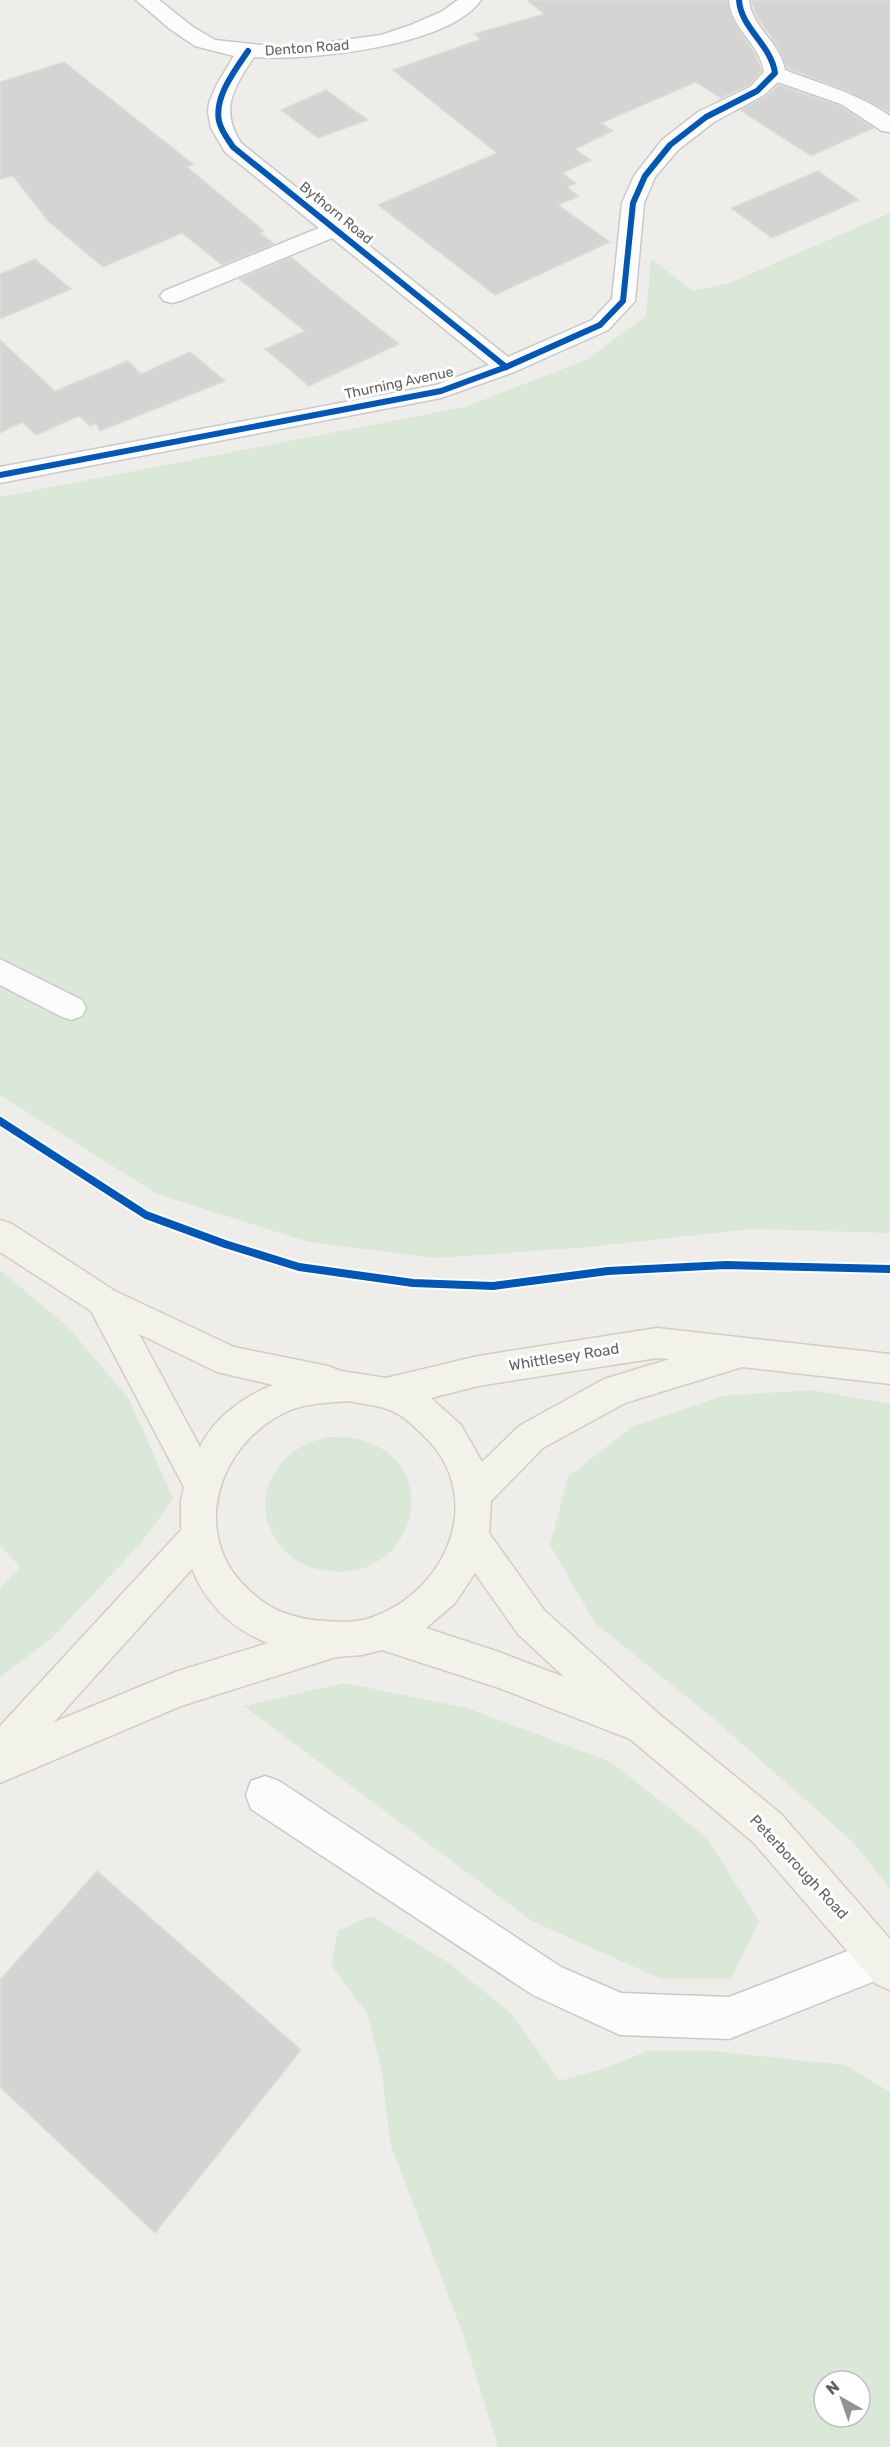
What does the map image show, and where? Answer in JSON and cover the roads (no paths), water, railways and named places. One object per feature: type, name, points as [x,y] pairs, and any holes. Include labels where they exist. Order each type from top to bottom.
[{"type":"main road","points":[[0,1233],[103,1301],[229,1361],[387,1393],[420,1409],[446,1431],[465,1460],[474,1494],[475,1516],[471,1538],[454,1578],[423,1610],[382,1632],[334,1641],[178,1689],[0,1764]]},
{"type":"main road","points":[[103,1301],[201,1483]]},
{"type":"main road","name":"Whittlesey Road","points":[[387,1393],[478,1371],[657,1343],[890,1369]]},
{"type":"main road","name":"Whittlesey Road","points":[[474,1494],[531,1437],[616,1390],[743,1354]]},
{"type":"main road","points":[[334,1641],[286,1633],[244,1612],[214,1578],[198,1537],[196,1510],[201,1483],[217,1450],[241,1422],[273,1402],[309,1389],[348,1386]]},
{"type":"main road","points":[[0,1754],[198,1537]]},
{"type":"main road","name":"Peterborough Road","points":[[471,1538],[531,1622],[645,1727],[767,1828],[886,1964]]},
{"type":"main road","name":"Peterborough Road","points":[[382,1632],[500,1670],[645,1727]]},
{"type":"street","name":"Denton Road","points":[[146,0],[208,44],[248,51],[288,52],[390,39],[431,26],[450,16],[471,0]]},
{"type":"street","points":[[739,0],[738,7],[745,21],[766,46],[773,60],[775,73],[800,84],[833,93],[856,104],[890,126]]},
{"type":"street","name":"Bythorn Road","points":[[248,51],[232,74],[221,101],[219,121],[233,147],[506,368]]},
{"type":"street","name":"Thurning Avenue","points":[[0,475],[441,391],[506,368],[600,325],[623,301],[633,203],[645,176],[670,144],[706,117],[757,91],[775,73]]},
{"type":"street","points":[[172,296],[335,229]]},
{"type":"street","points":[[0,971],[71,1008]]},
{"type":"street","points":[[265,1795],[547,1981],[620,2014],[729,2018],[886,1964]]}]
